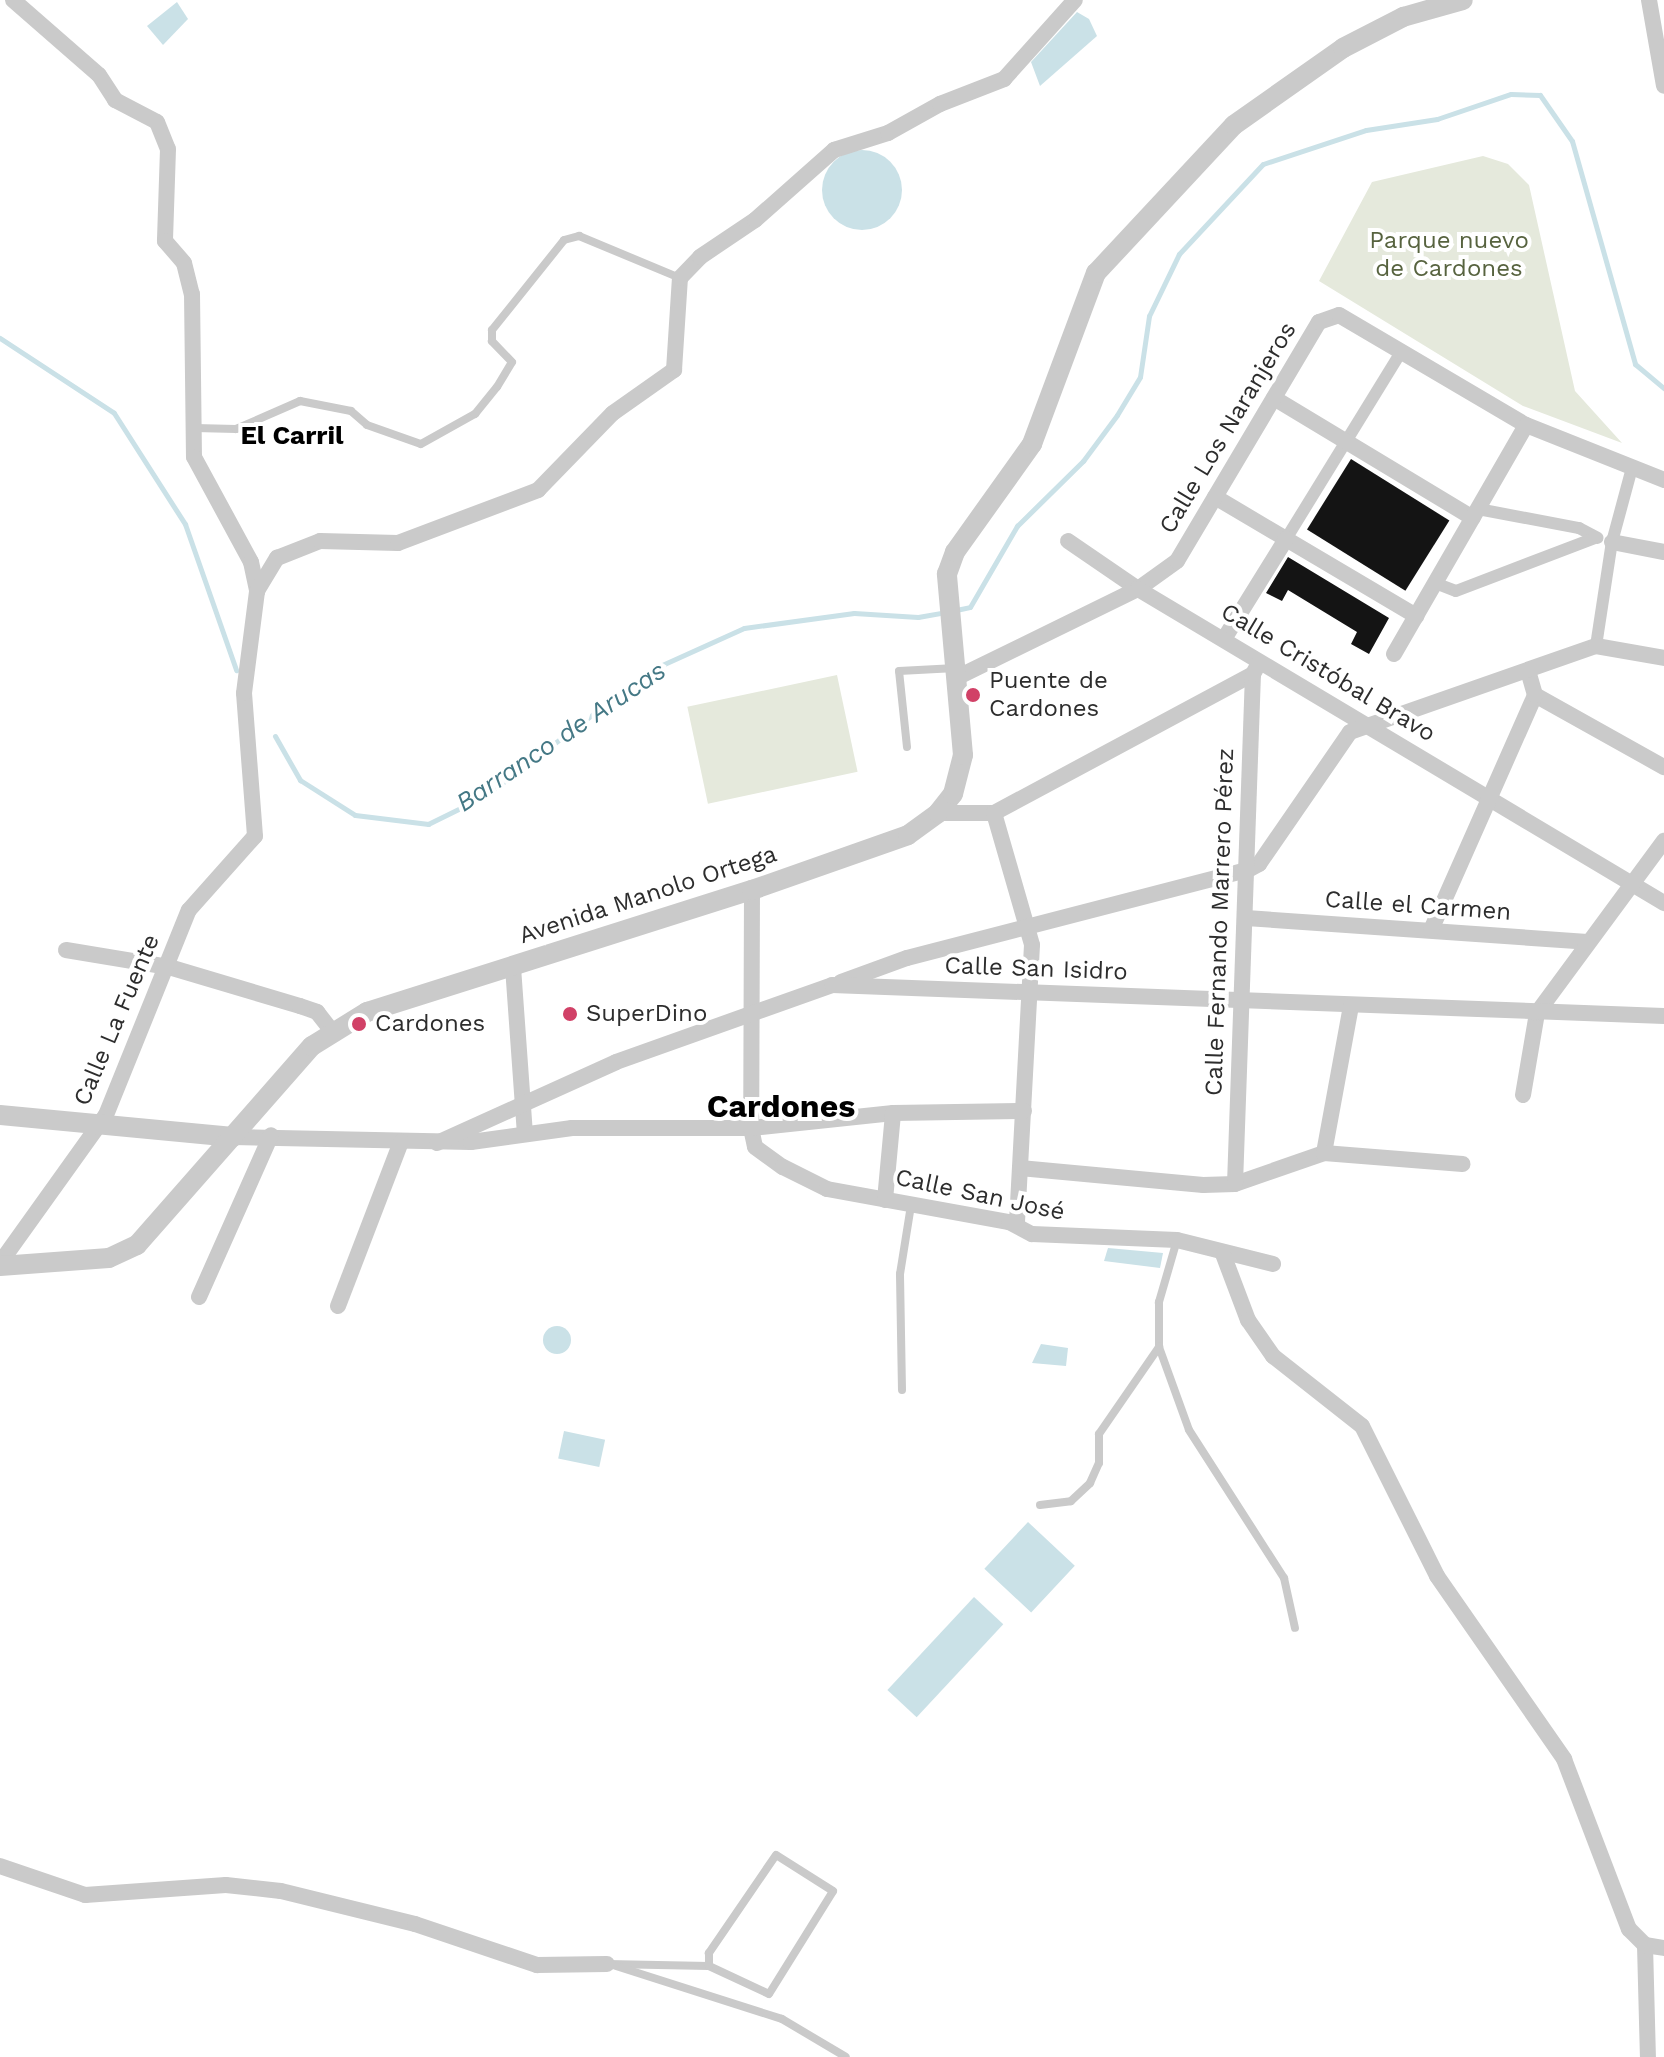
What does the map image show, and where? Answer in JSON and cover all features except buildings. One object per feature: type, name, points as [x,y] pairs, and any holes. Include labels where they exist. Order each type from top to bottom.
[{"type":"street","points":[[13,0],[99,75],[115,100],[157,122],[168,149],[165,241],[184,263],[192,294],[194,457],[251,562],[257,591]]},
{"type":"street","points":[[257,591],[277,558],[296,546],[398,543],[538,490],[613,413],[674,370],[680,278],[834,150],[888,133],[940,104],[1004,79],[1075,0]]},
{"type":"street","name":"Avenida Manolo Ortega","points":[[0,1265],[109,1258],[137,1245],[332,1031],[367,1012],[752,890],[908,835],[938,813],[953,794],[963,755],[957,672],[945,593],[955,552],[1032,444],[1096,273],[1119,242],[1234,125],[1343,48],[1403,17],[1463,0]]},
{"type":"street","points":[[1649,0],[1664,86]]},
{"type":"street","name":"Calle Los Naranjeros","points":[[1138,589],[1177,561],[1319,322],[1339,315],[1526,425],[1664,480]]},
{"type":"street","points":[[1224,639],[1348,443],[1401,352]]},
{"type":"street","points":[[1274,398],[1475,514],[1579,528],[1604,540],[1664,552]]},
{"type":"street","points":[[1394,654],[1526,425]]},
{"type":"street","points":[[1596,646],[1604,540],[1632,468]]},
{"type":"street","points":[[1215,497],[1416,616]]},
{"type":"street","points":[[1435,583],[1456,591],[1604,540]]},
{"type":"street","name":"Calle Cristóbal Bravo","points":[[1068,541],[1138,589],[1224,639],[1256,668],[1369,725],[1664,903]]},
{"type":"street","points":[[957,672],[1138,589]]},
{"type":"street","name":"Calle La Fuente","points":[[0,1265],[97,1126],[169,967],[189,910],[255,836],[244,693],[257,591]]},
{"type":"street","points":[[832,985],[907,958],[1026,930],[1248,870],[1259,864],[1350,732],[1596,646],[1664,658]]},
{"type":"street","points":[[938,813],[994,813],[1256,668]]},
{"type":"street","name":"Calle Fernando Marrero Pérez","points":[[1235,1184],[1256,668]]},
{"type":"street","points":[[1431,930],[1535,695],[1528,671]]},
{"type":"street","points":[[1535,695],[1664,767]]},
{"type":"street","points":[[994,813],[1026,930],[1030,993],[1017,1224]]},
{"type":"street","points":[[1523,1095],[1537,1013],[1664,841]]},
{"type":"street","points":[[751,1128],[752,890]]},
{"type":"street","name":"Calle el Carmen","points":[[1246,918],[1587,942]]},
{"type":"street","points":[[66,950],[169,967],[300,1006],[317,1012],[332,1031]]},
{"type":"street","points":[[513,967],[525,1133]]},
{"type":"street","name":"Calle San Isidro","points":[[437,1143],[523,1102],[752,1009],[832,985],[1664,1016]]},
{"type":"street","points":[[1324,1153],[1351,1006]]},
{"type":"street","points":[[0,1115],[180,1135],[271,1135],[437,1143],[525,1133],[751,1128],[893,1113],[1024,1111]]},
{"type":"street","points":[[885,1200],[893,1113]]},
{"type":"street","name":"Calle San José","points":[[751,1128],[755,1147],[783,1167],[827,1189],[1017,1224],[1053,1238],[1177,1240],[1223,1254],[1273,1264]]},
{"type":"street","points":[[180,1135],[194,1148],[202,1173]]},
{"type":"street","points":[[199,1297],[271,1135]]},
{"type":"street","points":[[338,1306],[401,1142]]},
{"type":"street","points":[[1020,1168],[1235,1184],[1324,1153],[1463,1164]]},
{"type":"street","points":[[1223,1254],[1248,1320],[1273,1356],[1362,1426],[1437,1576],[1564,1759],[1629,1929],[1645,1945],[1664,1948]]},
{"type":"street","points":[[0,1866],[85,1895],[226,1885],[281,1891],[415,1924],[537,1965],[607,1964]]},
{"type":"street","points":[[1645,1945],[1648,2057]]},
{"type":"lane","points":[[195,428],[236,429],[300,401],[351,411],[367,425],[421,444],[475,414],[497,387],[512,362],[492,341],[492,330],[564,240],[579,236],[680,278]]},
{"type":"lane","points":[[907,747],[899,671],[957,672]]},
{"type":"lane","points":[[902,1390],[900,1274],[912,1204]]},
{"type":"lane","points":[[1177,1240],[1159,1302],[1159,1347],[1189,1430],[1284,1578],[1295,1628]]},
{"type":"lane","points":[[1040,1505],[1071,1501],[1090,1483],[1099,1463],[1099,1434],[1159,1347]]},
{"type":"lane","points":[[607,1964],[709,1966],[769,1994],[833,1891],[776,1855],[709,1953],[709,1966]]},
{"type":"lane","points":[[607,1964],[782,2019],[846,2057]]},
{"type":"green space","name":"Parque nuevo de Cardones","points":[[1483,156],[1508,164],[1529,185],[1575,391],[1622,443],[1523,406],[1319,281],[1372,182]]},
{"type":"green space","points":[[837,675],[858,772],[708,804],[687,707]]},
{"type":"water","points":[[177,2],[188,19],[163,45],[147,26]]},
{"type":"water","points":[[1077,12],[1089,19],[1097,36],[1040,86],[1031,62]]},
{"type":"water","points":[[862,150],[877,153],[890,162],[899,175],[902,190],[899,205],[890,218],[877,227],[862,230],[847,227],[834,218],[825,205],[822,190],[825,175],[834,162],[847,153]]},
{"type":"water","points":[[1108,1248],[1163,1253],[1160,1268],[1104,1261]]},
{"type":"water","points":[[557,1326],[567,1330],[571,1340],[567,1350],[557,1354],[547,1350],[543,1340],[547,1330]]},
{"type":"water","points":[[1041,1344],[1068,1348],[1066,1366],[1032,1363]]},
{"type":"water","points":[[564,1431],[605,1440],[599,1467],[558,1458]]},
{"type":"water","points":[[1028,1522],[1075,1566],[1031,1612],[984,1569]]},
{"type":"water","points":[[974,1597],[1003,1624],[917,1717],[887,1690]]},
{"type":"waterway","name":"Barranco de Arucas","points":[[956,610],[970,607],[1017,526],[1083,461],[1117,415],[1140,377],[1149,316],[1179,254],[1263,164],[1366,130],[1437,119],[1511,94],[1540,95],[1572,141],[1635,364],[1664,388]]},
{"type":"waterway","name":"Barranco de Arucas","points":[[0,338],[114,413],[185,524],[236,670]]},
{"type":"waterway","name":"Barranco de Arucas","points":[[275,736],[300,780],[355,815],[428,824],[485,796],[651,670],[744,628],[854,613],[918,617],[946,612]]},
{"type":"place","name":"Puente de Cardones","points":[[973,695]]},
{"type":"place","name":"SuperDino","points":[[570,1014]]},
{"type":"place","name":"Cardones","points":[[359,1024]]},
{"type":"district","name":"El Carril","points":[[292,436]]},
{"type":"district","name":"Cardones","points":[[781,1106]]}]
